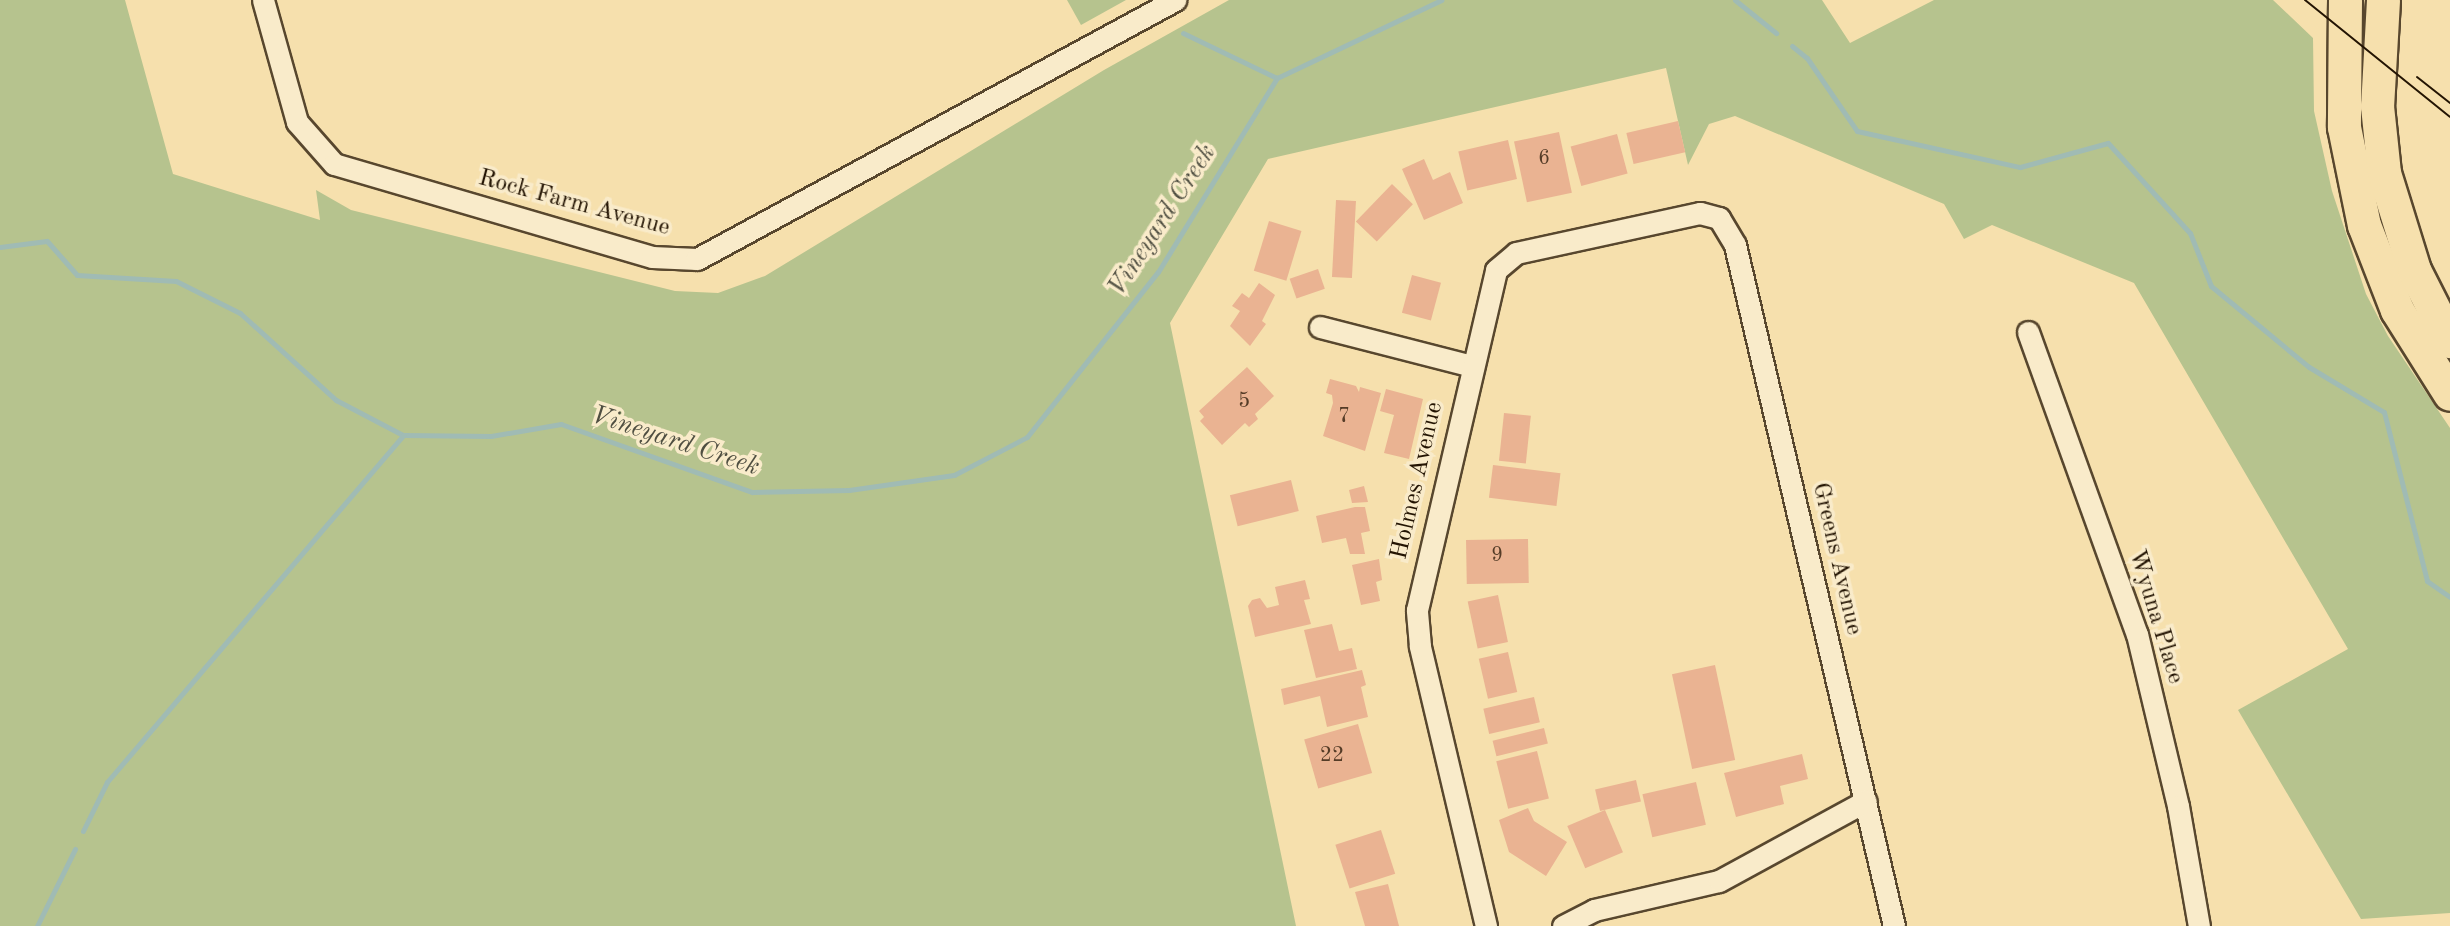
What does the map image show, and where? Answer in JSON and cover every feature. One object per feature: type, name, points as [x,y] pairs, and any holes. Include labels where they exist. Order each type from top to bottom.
[{"type":"main road","points":[[2345,0],[2344,127],[2364,225],[2397,310],[2450,394]]},
{"type":"main road","points":[[2383,0],[2377,106],[2384,173],[2414,270],[2450,341]]},
{"type":"street","name":"Rock Farm Avenue","points":[[263,0],[297,122],[334,164],[652,257],[697,259],[1175,0]]},
{"type":"street","name":"Holmes Avenue","points":[[1486,926],[1418,628],[1420,592],[1496,270],[1508,257],[1688,214],[1711,214]]},
{"type":"street","name":"Greens Avenue","points":[[1711,214],[1726,224],[1735,244],[1894,926]]},
{"type":"street","points":[[1320,327],[1472,366]]},
{"type":"street","name":"Wyuna Place","points":[[2028,332],[2137,634],[2178,806],[2199,926]]},
{"type":"street","points":[[1563,926],[1594,910],[1719,881],[1866,801]]},
{"type":"green space","points":[[0,0],[125,0],[173,174],[320,220],[316,190],[351,210],[675,291],[718,293],[765,276],[1104,70],[1229,0],[1822,0],[1850,43],[1934,0],[2273,0],[2313,38],[2314,111],[2332,191],[2366,294],[2388,336],[2450,428],[2450,913],[2361,919],[2238,710],[2348,649],[2134,283],[1992,225],[1964,239],[1944,204],[1735,116],[1709,124],[1688,165],[1666,68],[1268,159],[1170,323],[1296,926],[0,926]]},
{"type":"green space","points":[[1067,0],[1126,0],[1081,25]]},
{"type":"building","points":[[1678,121],[1685,152],[1634,164],[1626,133]]},
{"type":"building","points":[[1559,132],[1572,193],[1527,202],[1514,142]]},
{"type":"building","points":[[1617,134],[1628,174],[1581,186],[1571,146]]},
{"type":"building","points":[[1508,140],[1517,179],[1467,190],[1458,151]]},
{"type":"building","points":[[1424,159],[1433,180],[1450,172],[1463,203],[1424,220],[1402,169]]},
{"type":"building","points":[[1392,184],[1413,204],[1377,242],[1356,221]]},
{"type":"building","points":[[1336,200],[1356,201],[1352,278],[1332,277]]},
{"type":"building","points":[[1269,221],[1302,231],[1286,281],[1254,271]]},
{"type":"building","points":[[1318,269],[1325,289],[1296,299],[1290,279]]},
{"type":"building","points":[[1412,275],[1441,283],[1431,320],[1402,313]]},
{"type":"building","points":[[1259,283],[1275,295],[1262,321],[1266,324],[1250,346],[1230,326],[1240,311],[1232,306],[1242,293],[1249,298]]},
{"type":"building","points":[[1247,367],[1274,396],[1255,414],[1258,419],[1249,427],[1245,423],[1222,445],[1200,421],[1204,417],[1199,411]]},
{"type":"building","points":[[1330,379],[1356,386],[1359,392],[1360,387],[1381,393],[1365,451],[1323,436],[1333,403],[1332,395],[1326,393]]},
{"type":"building","points":[[1386,389],[1423,399],[1409,459],[1384,453],[1394,415],[1380,411]]},
{"type":"building","points":[[1504,413],[1531,416],[1526,464],[1499,461]]},
{"type":"building","points":[[1493,465],[1560,473],[1556,506],[1489,498]]},
{"type":"building","points":[[1291,480],[1299,511],[1238,526],[1230,495]]},
{"type":"building","points":[[1364,486],[1368,502],[1352,503],[1349,490]]},
{"type":"building","points":[[1365,507],[1370,531],[1361,533],[1365,554],[1350,554],[1346,538],[1322,543],[1316,516]]},
{"type":"building","points":[[1528,539],[1529,583],[1467,584],[1466,540]]},
{"type":"building","points":[[1379,559],[1382,580],[1376,582],[1380,601],[1361,605],[1352,565]]},
{"type":"building","points":[[1305,580],[1310,599],[1304,600],[1311,624],[1255,637],[1248,606],[1252,600],[1260,598],[1267,608],[1279,605],[1275,587]]},
{"type":"building","points":[[1498,595],[1508,642],[1478,648],[1468,601]]},
{"type":"building","points":[[1332,624],[1339,651],[1352,648],[1357,669],[1316,678],[1304,630]]},
{"type":"building","points":[[1508,652],[1517,692],[1488,699],[1479,659]]},
{"type":"building","points":[[1715,665],[1735,760],[1692,769],[1672,674]]},
{"type":"building","points":[[1362,670],[1366,685],[1361,687],[1368,717],[1327,727],[1320,696],[1284,705],[1281,689]]},
{"type":"building","points":[[1534,697],[1540,722],[1489,734],[1483,709]]},
{"type":"building","points":[[1358,724],[1372,773],[1318,788],[1304,739]]},
{"type":"building","points":[[1544,728],[1548,744],[1496,756],[1493,741]]},
{"type":"building","points":[[1537,751],[1549,799],[1508,809],[1496,761]]},
{"type":"building","points":[[1802,754],[1808,779],[1780,786],[1784,804],[1736,817],[1724,773]]},
{"type":"building","points":[[1636,780],[1641,801],[1600,811],[1595,789]]},
{"type":"building","points":[[1696,782],[1706,825],[1652,837],[1642,794]]},
{"type":"building","points":[[1528,808],[1534,821],[1567,842],[1546,876],[1509,852],[1499,820]]},
{"type":"building","points":[[1605,810],[1623,852],[1585,868],[1567,826]]},
{"type":"building","points":[[1381,830],[1395,874],[1350,889],[1335,845]]},
{"type":"building","points":[[1388,884],[1399,926],[1365,926],[1355,892]]},
{"type":"waterway","name":"Vineyard Creek","points":[[0,247],[47,241],[77,275],[176,281],[240,313],[336,400],[403,435],[491,436],[561,424],[752,492],[849,490],[954,475],[1027,437],[1158,272],[1277,78],[1441,0]]},
{"type":"waterway","name":"Vineyard Creek","points":[[1735,0],[1776,33]]},
{"type":"waterway","points":[[1183,33],[1277,78]]},
{"type":"waterway","name":"Vineyard Creek","points":[[1792,46],[1807,58],[1857,131],[2020,167],[2108,143],[2190,233],[2211,286],[2309,367],[2384,412],[2427,581],[2450,597]]},
{"type":"waterway","points":[[83,831],[107,782],[403,435]]},
{"type":"waterway","points":[[37,926],[75,849]]},
{"type":"tram line","points":[[2305,0],[2450,117]]},
{"type":"tram line","points":[[2417,77],[2450,103]]}]
